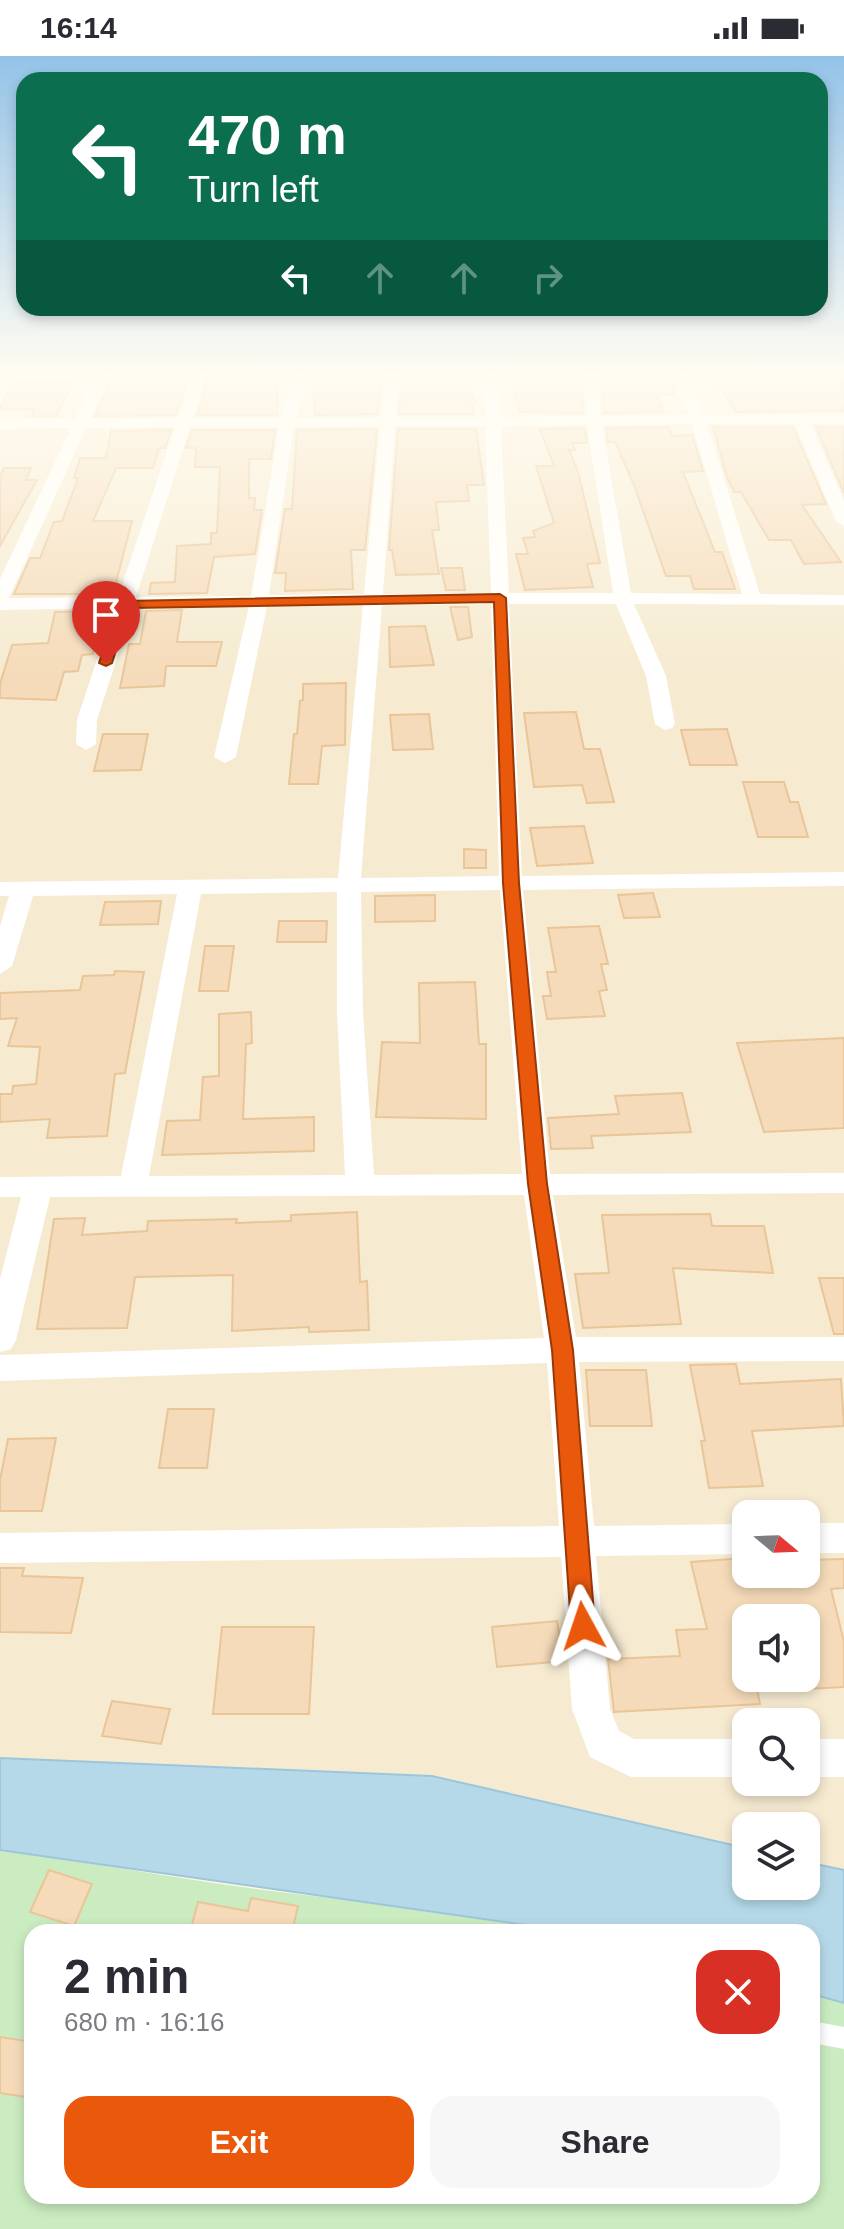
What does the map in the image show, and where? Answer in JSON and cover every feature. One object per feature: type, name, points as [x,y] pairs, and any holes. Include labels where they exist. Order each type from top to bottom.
[{"type":"street","points":[[58,474],[0,601],[124,605],[500,598],[844,600]]},
{"type":"street","points":[[86,744],[87,720],[168,474]]},
{"type":"street","points":[[225,757],[259,602],[279,474]]},
{"type":"street","points":[[360,1185],[350,1013],[349,885],[386,474]]},
{"type":"street","points":[[494,474],[511,883],[537,1184],[562,1350],[575,1542],[591,1709],[604,1744],[631,1758],[732,1758]]},
{"type":"street","points":[[603,474],[623,599],[656,676],[665,724]]},
{"type":"street","points":[[715,474],[753,600]]},
{"type":"street","points":[[824,474],[844,521]]},
{"type":"street","points":[[0,966],[12,889],[844,879]]},
{"type":"street","points":[[133,1187],[190,887]]},
{"type":"street","points":[[0,1187],[844,1183]]},
{"type":"street","points":[[0,1340],[38,1187]]},
{"type":"street","points":[[0,1368],[562,1350],[844,1349]]},
{"type":"street","points":[[820,1538],[844,1538]]},
{"type":"street","points":[[0,1548],[732,1539]]},
{"type":"street","points":[[820,1758],[844,1758]]},
{"type":"lane","points":[[820,2034],[844,2038]]},
{"type":"shaded area","points":[[0,474],[844,474],[844,1870],[820,1865],[820,1812],[732,1812],[732,1845],[432,1776],[0,1758]]},
{"type":"green space","points":[[0,1851],[283,1893],[450,1911],[533,1924],[24,1924],[24,2204],[820,2204],[820,1996],[844,2003],[844,2229],[0,2229]]},
{"type":"water","points":[[0,1758],[432,1776],[732,1845],[732,1900],[820,1900],[820,1865],[844,1870],[844,2003],[820,1996],[820,1924],[518,1924],[0,1850]]},
{"type":"building","points":[[28,474],[26,480],[37,480],[0,546],[0,476]]},
{"type":"building","points":[[75,474],[113,474],[93,521],[132,521],[113,594],[14,594],[30,558],[40,558],[54,522],[62,521],[78,478],[74,478]]},
{"type":"building","points":[[220,474],[249,474],[249,498],[255,498],[254,510],[262,510],[255,554],[214,557],[207,593],[149,594],[151,583],[175,582],[177,546],[211,544],[211,533],[217,533]]},
{"type":"building","points":[[294,474],[372,474],[365,550],[351,550],[353,589],[285,591],[286,573],[275,573],[285,509],[292,509]]},
{"type":"building","points":[[395,474],[482,474],[484,485],[467,485],[469,501],[436,502],[439,530],[432,530],[439,574],[396,575],[392,550],[389,550]]},
{"type":"building","points":[[539,474],[579,474],[600,563],[587,564],[593,587],[525,590],[516,554],[528,554],[523,538],[535,537],[533,531],[554,523]]},
{"type":"building","points":[[629,474],[684,474],[715,552],[722,552],[735,589],[694,589],[690,576],[666,576]]},
{"type":"building","points":[[726,474],[813,474],[826,504],[802,505],[841,562],[804,564],[791,540],[769,540],[741,492],[734,492]]},
{"type":"building","points":[[836,474],[844,474],[844,493]]},
{"type":"building","points":[[441,568],[462,568],[465,590],[446,590]]},
{"type":"building","points":[[450,607],[468,607],[472,637],[458,640]]},
{"type":"building","points":[[182,610],[177,642],[222,642],[216,666],[166,666],[164,686],[120,688],[129,644],[140,644],[146,611]]},
{"type":"building","points":[[102,611],[93,654],[82,655],[78,671],[64,672],[56,700],[0,698],[0,684],[12,645],[48,643],[55,612]]},
{"type":"building","points":[[425,626],[434,665],[390,667],[389,627]]},
{"type":"building","points":[[346,683],[345,745],[322,746],[318,784],[289,784],[303,684]]},
{"type":"building","points":[[576,712],[584,749],[600,749],[614,802],[587,803],[582,785],[534,787],[524,713]]},
{"type":"building","points":[[429,714],[433,749],[393,750],[390,715]]},
{"type":"building","points":[[727,729],[737,765],[690,765],[681,730]]},
{"type":"building","points":[[103,734],[148,734],[141,770],[94,771]]},
{"type":"building","points":[[743,782],[784,782],[790,802],[798,802],[808,837],[758,837]]},
{"type":"building","points":[[584,826],[593,863],[537,866],[530,828]]},
{"type":"building","points":[[464,849],[486,850],[486,868],[464,868]]},
{"type":"building","points":[[653,893],[660,917],[624,918],[618,895]]},
{"type":"building","points":[[435,895],[435,921],[375,922],[375,896]]},
{"type":"building","points":[[161,901],[158,924],[100,925],[105,902]]},
{"type":"building","points":[[279,921],[327,921],[326,942],[277,942]]},
{"type":"building","points":[[599,926],[608,964],[601,964],[607,990],[599,991],[605,1016],[547,1019],[543,996],[551,996],[547,972],[556,972],[548,928]]},
{"type":"building","points":[[205,946],[234,946],[228,991],[199,991]]},
{"type":"building","points":[[115,971],[144,972],[125,1073],[115,1074],[107,1136],[47,1138],[50,1119],[0,1122],[0,1094],[12,1094],[13,1086],[36,1084],[40,1047],[8,1046],[17,1018],[0,1019],[0,993],[80,990],[83,976],[114,975]]},
{"type":"building","points":[[475,982],[479,1044],[486,1044],[486,1119],[376,1117],[382,1042],[420,1043],[419,983]]},
{"type":"building","points":[[251,1012],[252,1043],[246,1044],[243,1119],[314,1117],[314,1151],[162,1155],[167,1121],[200,1120],[203,1077],[219,1076],[219,1014]]},
{"type":"building","points":[[844,1038],[844,1128],[764,1132],[737,1043]]},
{"type":"building","points":[[682,1093],[691,1132],[591,1136],[593,1148],[551,1149],[548,1118],[619,1114],[615,1096]]},
{"type":"building","points":[[357,1212],[360,1282],[367,1281],[369,1330],[309,1332],[309,1327],[232,1331],[233,1275],[135,1277],[127,1328],[37,1329],[54,1219],[85,1218],[82,1235],[147,1231],[148,1221],[291,1221],[291,1215]]},
{"type":"building","points":[[710,1214],[712,1226],[764,1226],[773,1273],[673,1268],[681,1324],[583,1328],[575,1274],[609,1273],[602,1215]]},
{"type":"building","points":[[819,1278],[844,1278],[844,1334],[834,1334]]},
{"type":"building","points":[[736,1364],[740,1384],[841,1379],[844,1426],[752,1431],[763,1486],[709,1488],[701,1441],[705,1441],[690,1365]]},
{"type":"building","points":[[586,1370],[646,1370],[652,1426],[590,1426]]},
{"type":"building","points":[[168,1409],[214,1409],[207,1468],[159,1468]]},
{"type":"building","points":[[56,1438],[42,1511],[0,1511],[0,1480],[8,1439]]},
{"type":"building","points":[[732,1559],[732,1588],[820,1588],[820,1560],[844,1559],[844,1588],[831,1589],[844,1642],[844,1687],[820,1688],[820,1604],[732,1604],[732,1692],[758,1692],[760,1704],[614,1712],[608,1659],[680,1656],[676,1630],[707,1629],[691,1562]]},
{"type":"building","points":[[0,1568],[24,1568],[22,1576],[83,1578],[71,1633],[0,1632]]},
{"type":"building","points":[[557,1621],[564,1661],[497,1667],[492,1627]]},
{"type":"building","points":[[222,1627],[314,1627],[309,1714],[213,1714]]},
{"type":"building","points":[[112,1701],[170,1709],[161,1744],[102,1736]]},
{"type":"building","points":[[49,1870],[92,1884],[75,1924],[30,1912]]},
{"type":"building","points":[[251,1898],[298,1906],[294,1924],[192,1924],[198,1902],[248,1911]]},
{"type":"building","points":[[0,2037],[24,2041],[24,2097],[0,2093]]},
{"type":"route","points":[[106,663],[124,605],[500,598],[511,883],[537,1184],[562,1350],[583,1626]]}]
